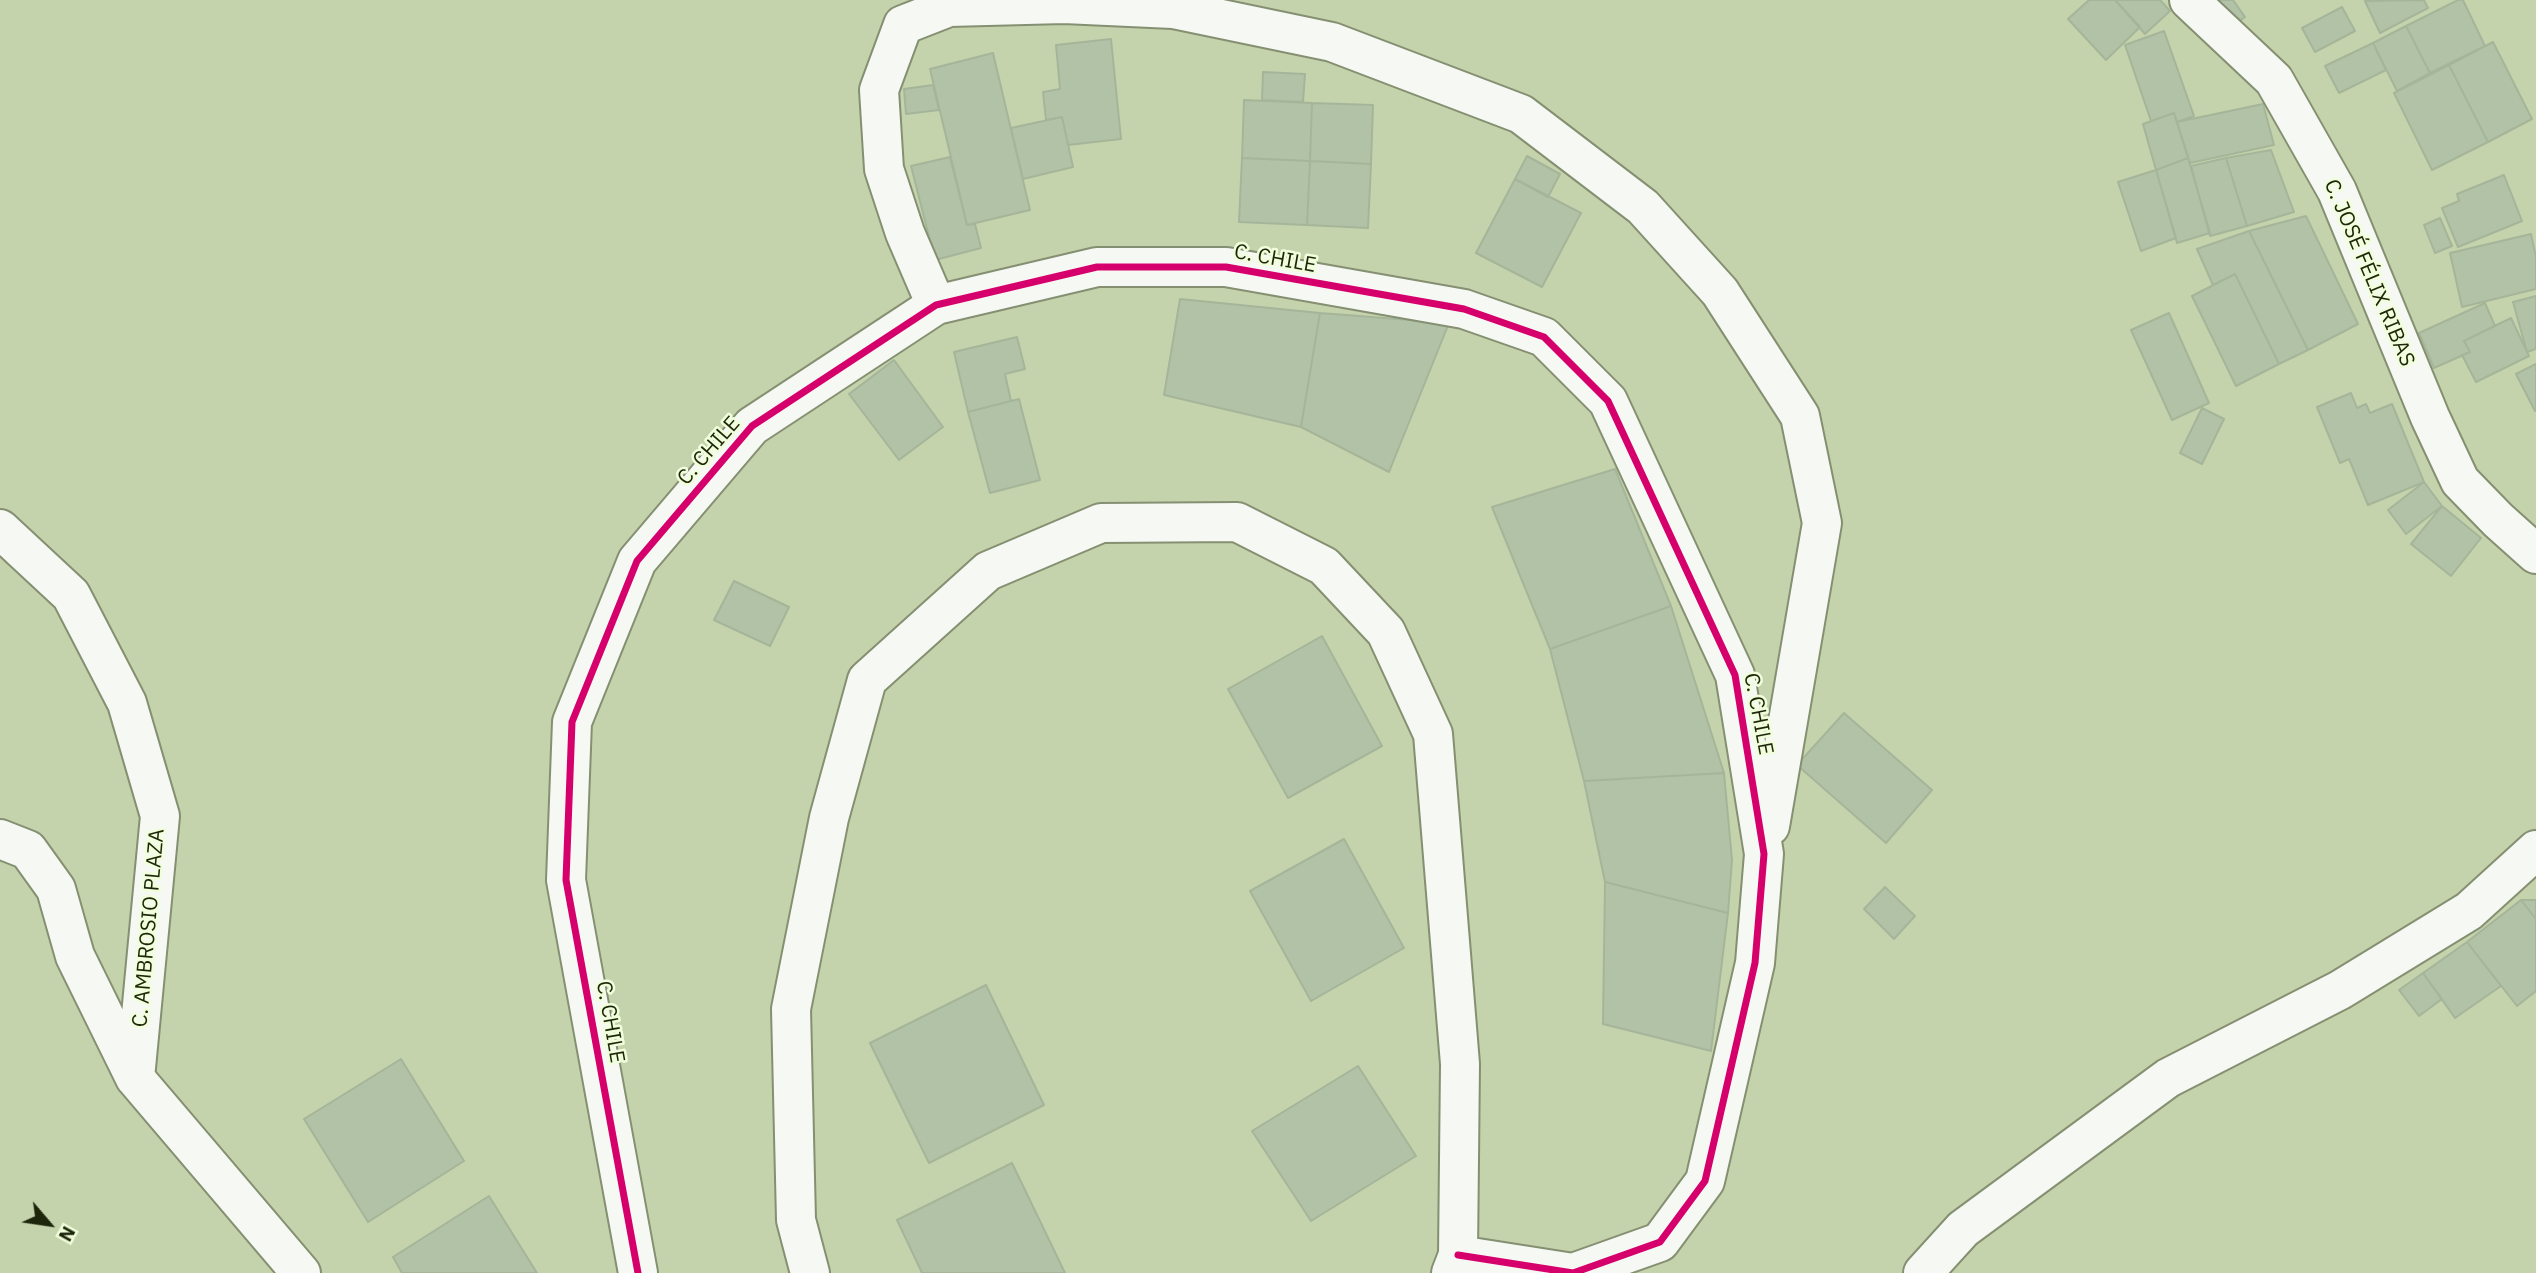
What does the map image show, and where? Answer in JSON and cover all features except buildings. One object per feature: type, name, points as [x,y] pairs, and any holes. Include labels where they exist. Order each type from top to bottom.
[{"type":"street","name":"C. JOSÉ FÉLIX RIBAS","points":[[2189,0],[2274,80],[2337,191],[2430,417],[2460,481],[2536,554]]},
{"type":"street","name":"C. CHILE","points":[[936,305],[905,233],[884,169],[879,90],[903,25],[949,7],[1064,4],[1173,9],[1332,42],[1521,114],[1643,207],[1720,292],[1800,416],[1822,523],[1764,854],[1755,963],[1705,1181],[1660,1242],[1573,1273],[1455,1264]]},
{"type":"street","name":"C. CHILE","points":[[638,1273],[566,880],[572,722],[637,561],[752,426],[936,305],[1097,267],[1226,267],[1464,309],[1544,337],[1608,401],[1735,675],[1764,854]]},
{"type":"street","points":[[810,1273],[796,1220],[791,1009],[829,818],[867,680],[988,571],[1101,523],[1237,522],[1324,566],[1386,632],[1433,734],[1460,1064],[1455,1264]]},
{"type":"street","name":"C. AMBROSIO PLAZA","points":[[0,529],[71,595],[127,704],[160,816],[135,1078]]},
{"type":"street","points":[[0,839],[28,850],[56,888],[75,956],[135,1078],[301,1273]]},
{"type":"street","points":[[1923,1273],[1963,1229],[2168,1078],[2340,990],[2445,926],[2469,911],[2536,850]]},
{"type":"cycle path","points":[[638,1273],[566,880],[572,722],[637,561],[752,426],[936,305],[1097,267],[1226,267],[1464,309],[1544,337],[1608,401],[1735,675],[1764,854],[1755,963],[1705,1181],[1660,1242],[1573,1273],[1458,1255]]}]
